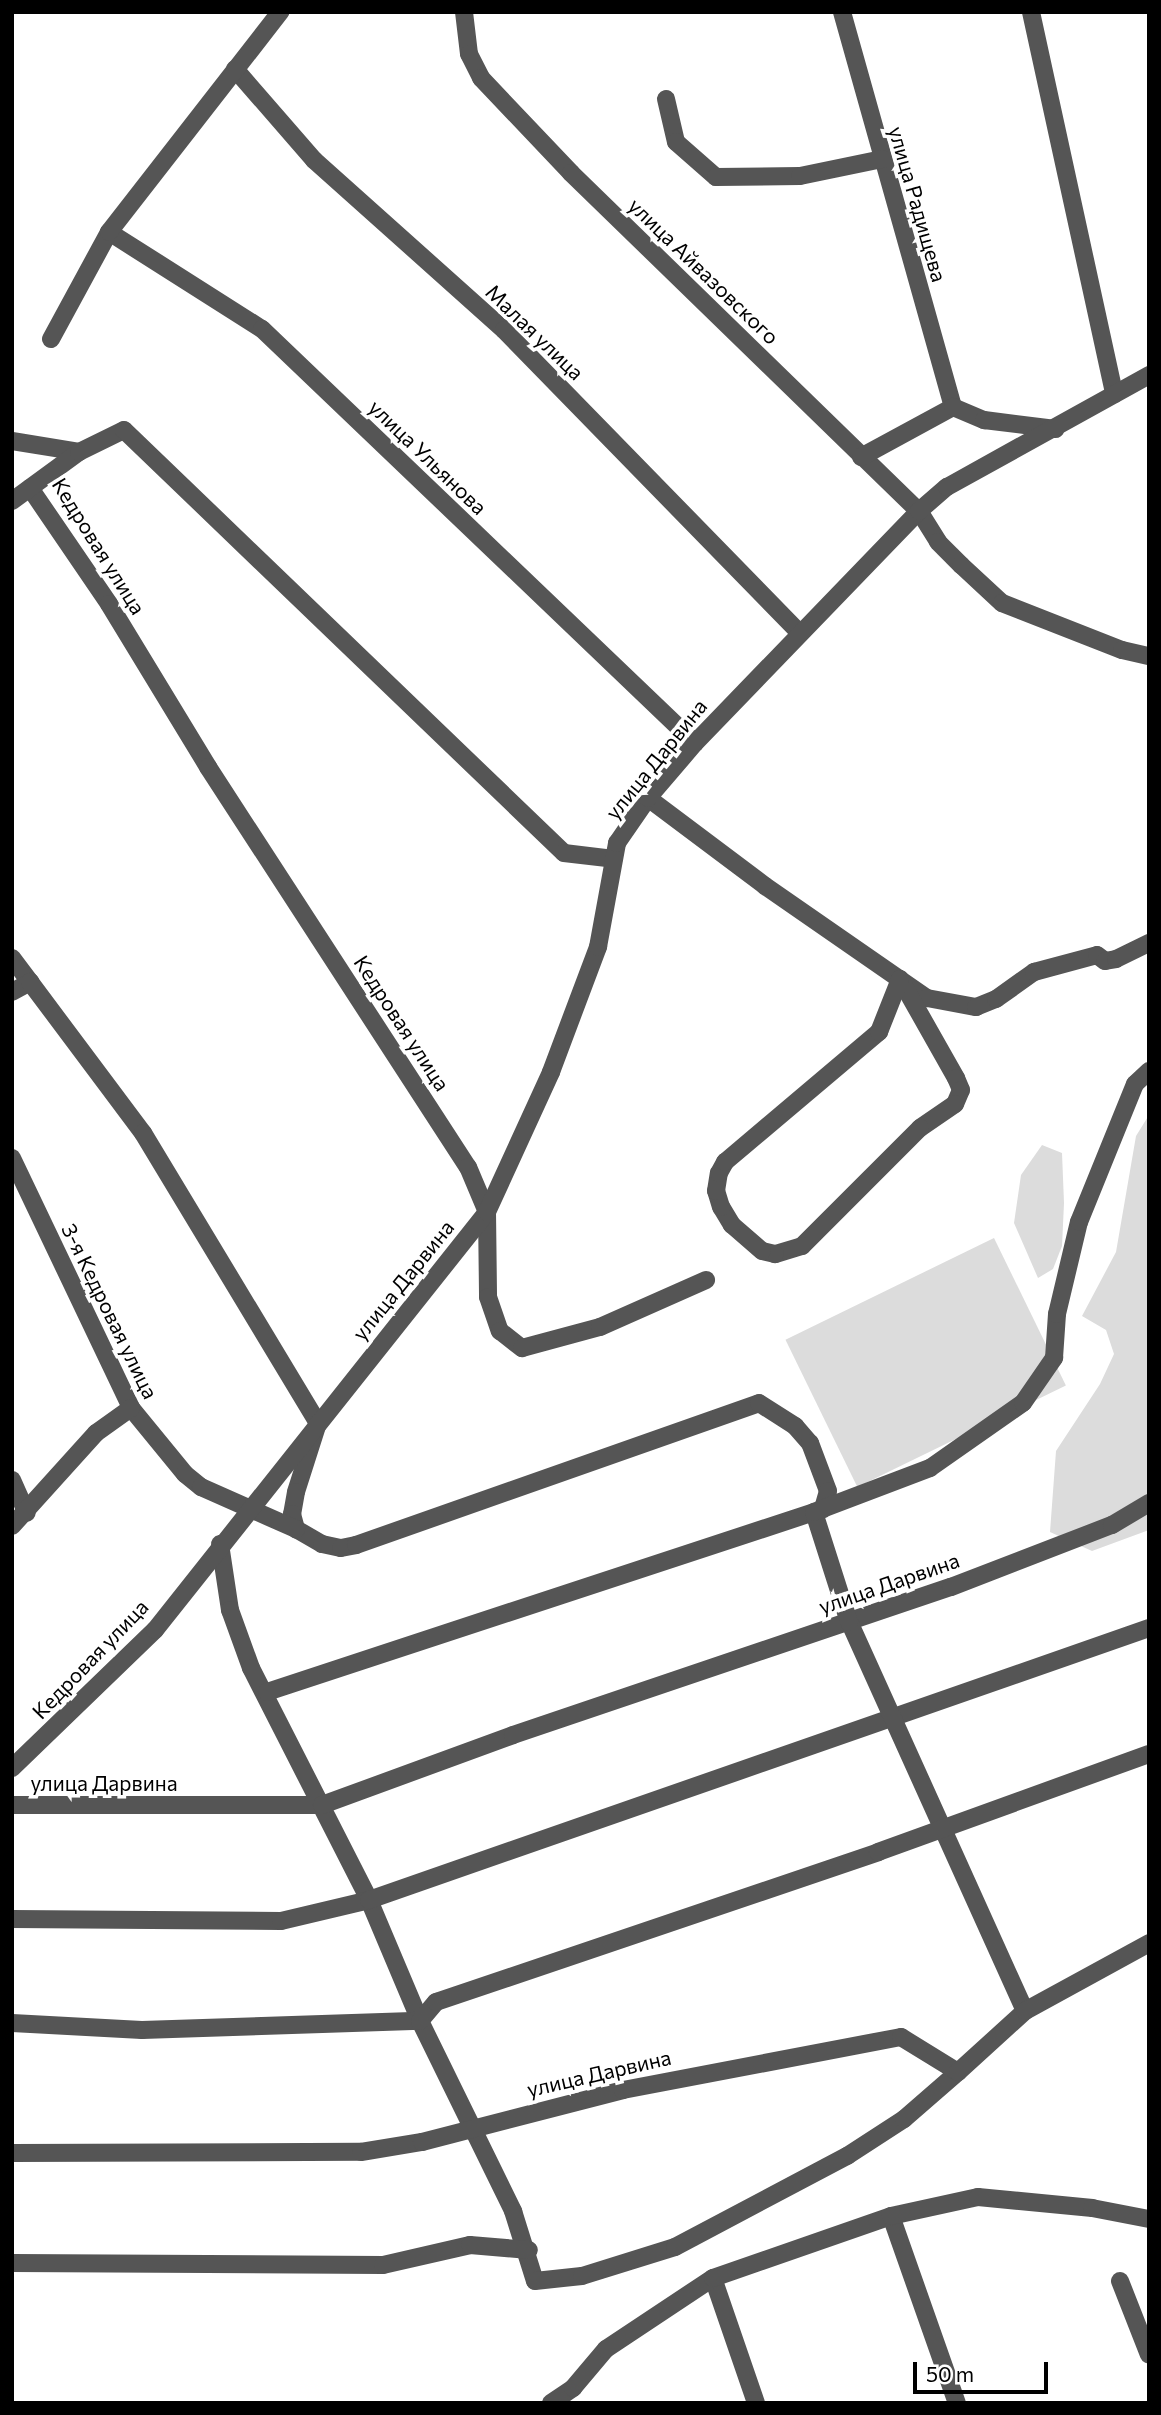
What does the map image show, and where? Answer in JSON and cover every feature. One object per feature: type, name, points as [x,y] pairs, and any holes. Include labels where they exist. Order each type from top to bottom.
[{"type":"street","points":[[51,339],[109,232],[280,12]]},
{"type":"street","name":"улица Айвазовского","points":[[464,12],[469,54],[481,78],[571,173],[919,511]]},
{"type":"street","name":"улица Радищева","points":[[842,12],[881,159],[953,407]]},
{"type":"street","points":[[1031,12],[1114,394]]},
{"type":"street","name":"Малая улица","points":[[235,69],[314,160],[504,330],[799,632]]},
{"type":"street","points":[[666,99],[676,142],[716,177],[800,177],[881,159]]},
{"type":"street","name":"улица Ульянова","points":[[109,232],[262,329],[695,743]]},
{"type":"street","name":"улица Дарвина","points":[[247,1510],[487,1212],[551,1072],[598,947],[617,843],[648,797],[799,632],[919,511],[947,487],[1149,375]]},
{"type":"street","points":[[861,457],[953,407],[984,419],[1055,429]]},
{"type":"street","name":"Кедровая улица","points":[[487,1212],[468,1167],[208,767],[109,604],[30,488],[79,452],[124,430],[564,853],[614,859]]},
{"type":"street","points":[[12,442],[79,452]]},
{"type":"street","points":[[12,501],[30,488]]},
{"type":"street","points":[[919,511],[938,542],[1002,603],[1122,650],[1149,656]]},
{"type":"street","points":[[648,797],[927,998],[976,1007],[996,999],[1034,972],[1097,954],[1105,961],[1116,959],[1149,943]]},
{"type":"street","points":[[12,958],[143,1133],[318,1423]]},
{"type":"street","points":[[900,979],[956,1078],[961,1090],[955,1104],[920,1128],[802,1246],[775,1254],[762,1251],[732,1225],[721,1207],[716,1191],[719,1172],[725,1162],[879,1032],[900,979]]},
{"type":"street","points":[[12,992],[30,982]]},
{"type":"street","points":[[267,1692],[818,1511],[930,1468],[1023,1404],[1054,1358],[1057,1314],[1079,1222],[1135,1084],[1149,1071]]},
{"type":"street","name":"3-я Кедровая улица","points":[[12,1158],[131,1408],[185,1474],[216,1496],[296,1529]]},
{"type":"street","points":[[487,1212],[488,1297],[500,1331],[522,1348],[600,1327],[706,1280]]},
{"type":"street","points":[[296,1529],[323,1544],[341,1548],[356,1545],[759,1403],[795,1426],[810,1443],[828,1491],[818,1511],[849,1622],[1025,2011]]},
{"type":"street","points":[[12,1526],[27,1513],[96,1433],[131,1408]]},
{"type":"street","name":"улица Дарвина","points":[[296,1529],[292,1514],[296,1492],[318,1423]]},
{"type":"street","points":[[12,1480],[27,1513]]},
{"type":"street","name":"улица Дарвина","points":[[12,1805],[322,1805],[513,1735],[849,1622],[1100,1530],[1149,1503]]},
{"type":"street","name":"Кедровая улица","points":[[12,1768],[155,1630],[247,1510]]},
{"type":"street","points":[[220,1544],[239,1639],[369,1900],[420,2021],[529,2250],[535,2281],[582,2276],[675,2247],[847,2156],[904,2119],[1025,2011],[1149,1942]]},
{"type":"street","points":[[12,1919],[281,1921],[369,1900],[894,1720],[1149,1628]]},
{"type":"street","points":[[12,2023],[142,2030],[420,2021],[436,2002],[1149,1754]]},
{"type":"street","name":"улица Дарвина","points":[[12,2153],[360,2152],[422,2142],[469,2127],[678,2078],[901,2037],[958,2072]]},
{"type":"street","points":[[551,2403],[577,2395],[606,2348],[713,2278],[891,2216],[978,2197],[1092,2207],[1149,2219]]},
{"type":"street","points":[[891,2216],[957,2403]]},
{"type":"street","points":[[12,2263],[383,2265],[470,2245],[529,2250]]},
{"type":"street","points":[[713,2278],[756,2403]]},
{"type":"street","points":[[1120,2281],[1149,2355]]},
{"type":"shaded area","points":[[1149,1115],[1149,1530],[1092,1551],[1050,1532],[1056,1451],[1100,1384],[1114,1354],[1106,1330],[1082,1316],[1116,1252],[1136,1136]]},
{"type":"shaded area","points":[[1042,1145],[1062,1153],[1064,1203],[1062,1246],[1053,1269],[1038,1278],[1014,1223],[1021,1175]]},
{"type":"shaded area","points":[[994,1238],[1066,1385],[857,1487],[785,1340]]}]
